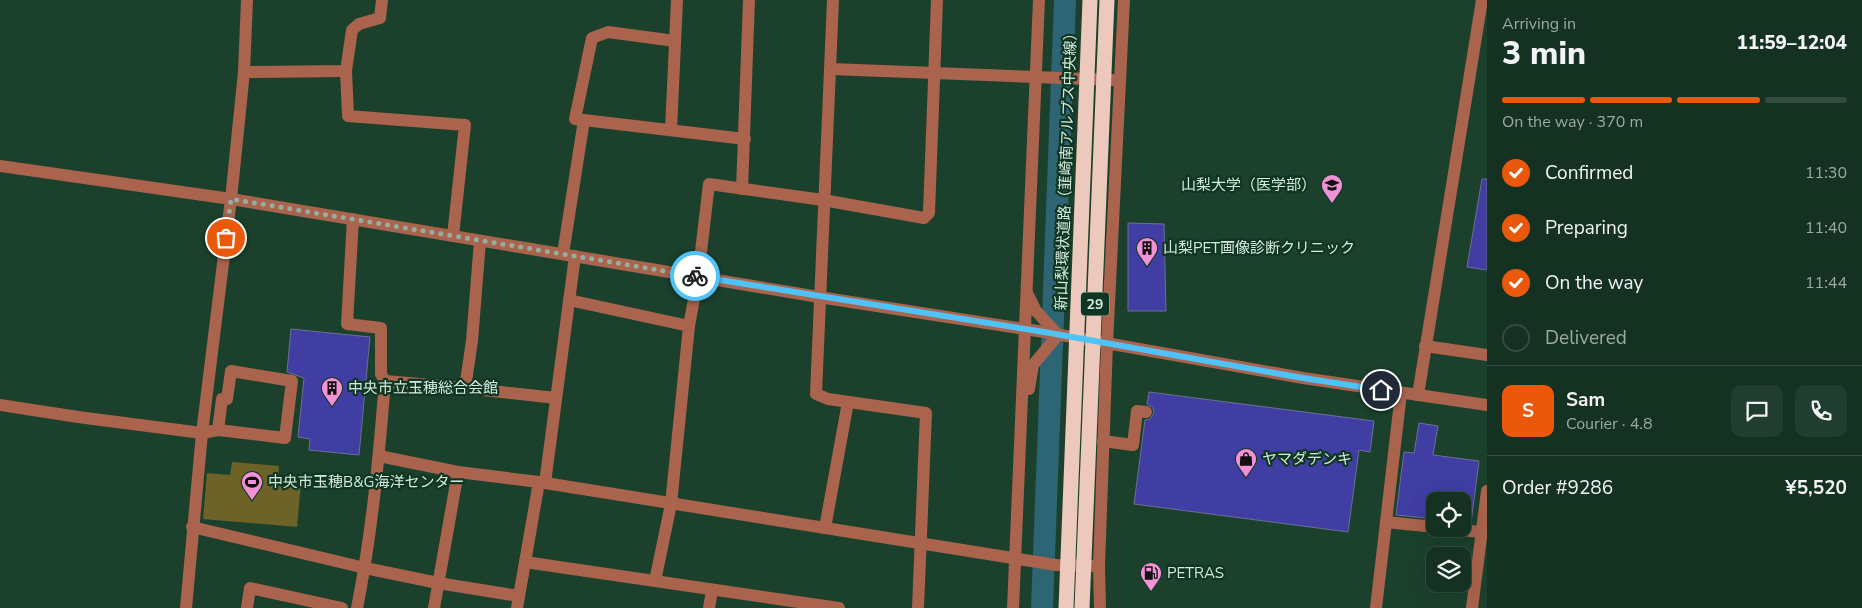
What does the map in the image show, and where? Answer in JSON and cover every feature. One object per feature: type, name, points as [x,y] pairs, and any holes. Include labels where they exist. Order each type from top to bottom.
[{"type":"highway","name":"新山梨環状道路（韮崎南アルプス中央線）","points":[[1066,608],[1090,0]]},
{"type":"highway","name":"29","points":[[1082,608],[1107,0]]},
{"type":"street","points":[[186,608],[202,432],[231,199],[244,72],[247,0]]},
{"type":"street","points":[[382,0],[380,18],[359,24],[352,30],[346,71],[348,116],[466,124],[453,236]]},
{"type":"street","points":[[742,189],[749,0]]},
{"type":"street","points":[[833,0],[816,394],[828,399],[926,413],[918,608]]},
{"type":"street","points":[[655,581],[671,504],[689,326],[698,277],[709,184],[823,200],[924,218],[929,213],[937,0]]},
{"type":"street","points":[[1013,608],[1039,0]]},
{"type":"street","points":[[1100,608],[1099,566],[1105,384],[1124,0]]},
{"type":"street","points":[[1418,395],[1482,0]]},
{"type":"street","points":[[671,130],[675,41],[674,1]]},
{"type":"street","points":[[675,41],[608,32],[592,38],[575,119],[745,139]]},
{"type":"street","points":[[830,69],[1120,80]]},
{"type":"street","points":[[244,72],[346,71]]},
{"type":"street","points":[[192,527],[518,602],[542,483],[556,398],[569,300],[569,255],[584,120]]},
{"type":"street","points":[[0,166],[231,199],[1024,330],[1044,327],[1065,337],[1089,357],[1105,384]]},
{"type":"street","points":[[353,220],[347,324],[381,328],[381,374],[385,381],[379,456],[365,568],[357,608]]},
{"type":"street","points":[[465,388],[472,341],[480,241]]},
{"type":"street","points":[[1020,441],[1025,428],[1033,364],[1043,352],[1065,337],[1100,307],[1111,271]]},
{"type":"street","points":[[1026,289],[1044,327]]},
{"type":"street","points":[[569,300],[689,326]]},
{"type":"street","points":[[1065,337],[1303,378],[1487,406]]},
{"type":"street","points":[[1426,346],[1487,355]]},
{"type":"street","points":[[0,405],[78,417],[202,432],[218,430],[284,438],[292,381],[231,370],[227,399],[222,399],[218,430]]},
{"type":"street","points":[[385,381],[556,398]]},
{"type":"street","points":[[1376,608],[1401,393]]},
{"type":"street","points":[[825,528],[848,402]]},
{"type":"street","points":[[1103,441],[1133,445],[1137,411],[1146,412]]},
{"type":"street","points":[[379,456],[458,472],[542,483],[1056,565],[1099,566]]},
{"type":"street","points":[[434,608],[458,472]]},
{"type":"street","points":[[1472,608],[1487,491]]},
{"type":"street","points":[[1386,522],[1426,526]]},
{"type":"street","points":[[1471,531],[1482,532]]},
{"type":"street","points":[[525,562],[839,608]]},
{"type":"street","points":[[247,608],[250,588],[342,608]]},
{"type":"street","points":[[709,608],[712,590]]},
{"type":"shaded area","name":"中央市玉穂B&G海洋センター","points":[[232,462],[279,466],[278,480],[301,482],[297,527],[203,519],[207,473],[230,475]]},
{"type":"building","points":[[1482,179],[1487,179],[1487,270],[1467,267]]},
{"type":"building","name":"山梨PET画像診断クリニック","points":[[1128,223],[1164,224],[1166,311],[1128,311]]},
{"type":"building","name":"中央市立玉穂総合会館","points":[[291,329],[370,337],[359,455],[309,450],[310,439],[298,437],[304,378],[287,372]]},
{"type":"building","name":"ヤマダデンキ","points":[[1149,392],[1374,421],[1370,452],[1359,450],[1348,532],[1134,504],[1145,420],[1150,419],[1154,413],[1153,408],[1147,404]]},
{"type":"building","points":[[1419,423],[1438,426],[1433,455],[1479,461],[1471,523],[1471,492],[1426,492],[1426,518],[1396,515],[1404,452],[1414,453]]},
{"type":"waterway","points":[[1042,608],[1065,0]]},
{"type":"way so far","points":[[226,238],[231,199],[695,276]]},
{"type":"place","name":"山梨大学（医学部）","points":[[1332,204]]},
{"type":"place","name":"山梨PET画像診断クリニック","points":[[1147,267]]},
{"type":"place","name":"中央市立玉穂総合会館","points":[[332,407]]},
{"type":"place","name":"ヤマダデンキ","points":[[1246,478]]},
{"type":"place","name":"中央市玉穂B&G海洋センター","points":[[252,501]]},
{"type":"place","name":"PETRAS","points":[[1151,592]]},
{"type":"route","points":[[695,276],[1044,332],[1381,390]]}]
